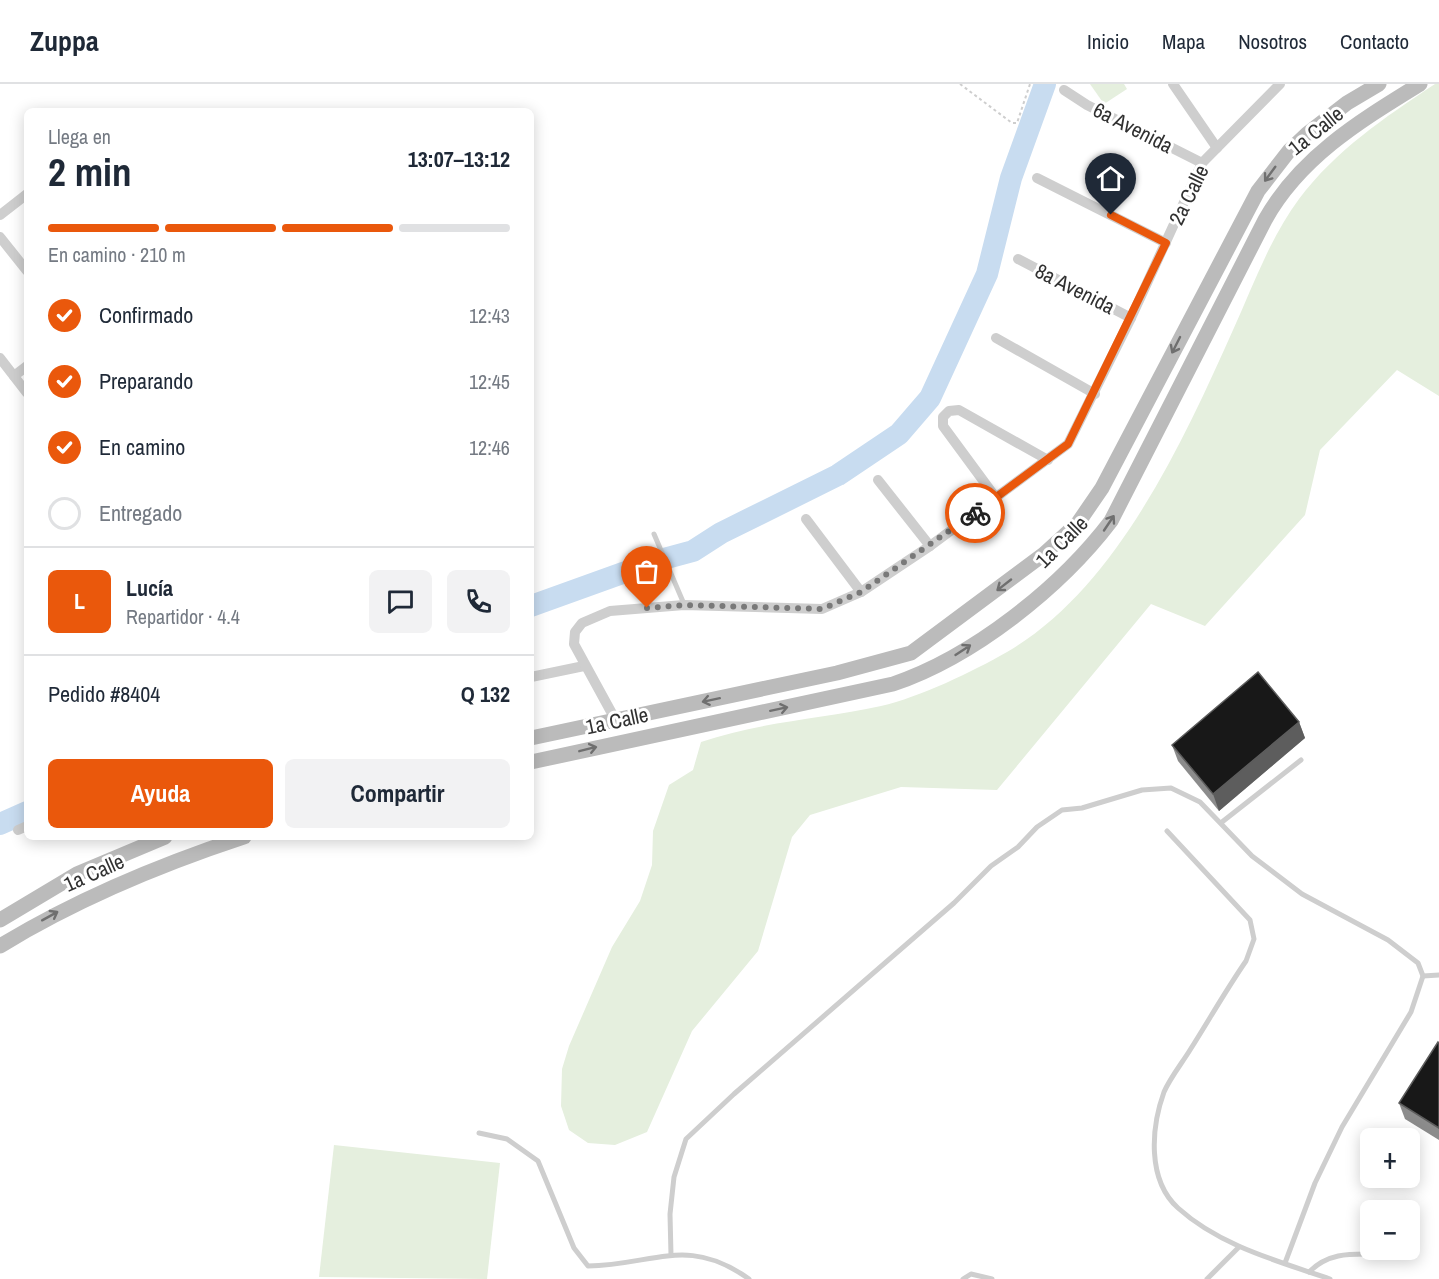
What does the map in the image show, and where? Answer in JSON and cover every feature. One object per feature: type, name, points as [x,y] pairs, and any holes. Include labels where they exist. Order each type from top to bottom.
[{"type":"main road","name":"1a Calle","points":[[534,737],[837,673],[911,653],[1044,554],[1078,523],[1102,488],[1229,244],[1269,176],[1307,134],[1347,103],[1379,84]]},
{"type":"main road","name":"1a Calle","points":[[534,761],[893,684],[943,663],[1015,614],[1063,573],[1095,541],[1111,521],[1265,220],[1289,183],[1330,144],[1420,84]]},
{"type":"main road","name":"1a Calle","points":[[0,920],[77,874],[158,840]]},
{"type":"main road","name":"1a Calle","points":[[0,946],[57,912],[113,885],[236,840]]},
{"type":"street","points":[[1173,84],[1217,148]]},
{"type":"street","name":"2a Calle","points":[[584,666],[574,644],[575,632],[587,620],[610,610],[684,605],[822,609],[861,592],[930,546],[1068,444],[1095,394],[1202,163],[1277,85]]},
{"type":"street","name":"6a Avenida","points":[[1064,90],[1087,105],[1202,163]]},
{"type":"street","points":[[1037,178],[1166,243]]},
{"type":"street","points":[[0,215],[24,196]]},
{"type":"street","points":[[0,237],[24,267]]},
{"type":"street","name":"8a Avenida","points":[[1018,259],[1131,318]]},
{"type":"street","points":[[996,338],[1095,394]]},
{"type":"street","points":[[0,358],[24,389]]},
{"type":"street","points":[[14,376],[24,368]]},
{"type":"street","points":[[996,498],[943,426],[946,412],[959,410],[1048,460]]},
{"type":"street","points":[[878,480],[930,546]]},
{"type":"street","points":[[806,519],[861,592]]},
{"type":"street","points":[[534,676],[584,666],[615,719]]},
{"type":"lane","points":[[654,534],[684,605]]},
{"type":"lane","points":[[1222,822],[1301,760]]},
{"type":"lane","points":[[671,1255],[670,1214],[674,1177],[686,1139],[734,1094],[954,903],[991,866],[1018,847],[1037,827],[1062,810],[1082,808],[1142,790],[1171,788],[1200,802],[1222,822],[1251,856],[1278,878],[1302,894],[1388,940],[1418,963],[1423,976],[1411,1012],[1342,1127],[1315,1183],[1285,1263]]},
{"type":"lane","points":[[1167,831],[1250,920],[1254,939],[1246,961],[1165,1090],[1155,1126],[1155,1156],[1160,1183],[1176,1206],[1195,1222],[1239,1247],[1330,1279]]},
{"type":"lane","points":[[1423,976],[1439,975]]},
{"type":"lane","points":[[480,1133],[507,1139],[538,1161],[574,1248],[588,1266],[607,1266],[671,1255],[701,1255],[727,1264],[749,1279]]},
{"type":"lane","points":[[1207,1279],[1239,1247]]},
{"type":"lane","points":[[1309,1272],[1320,1262],[1337,1254],[1360,1254]]},
{"type":"lane","points":[[963,1279],[971,1275],[992,1279]]},
{"type":"path","points":[[960,84],[1012,123],[1017,123],[1030,84]]},
{"type":"green space","points":[[1090,84],[1124,84],[1127,89],[1104,104]]},
{"type":"green space","points":[[1435,84],[1439,84],[1439,396],[1397,370],[1320,450],[1305,515],[1205,626],[1151,604],[997,790],[901,787],[810,815],[792,837],[758,951],[692,1031],[647,1132],[615,1145],[588,1143],[569,1130],[561,1106],[562,1069],[569,1046],[612,947],[640,901],[652,865],[653,831],[669,785],[693,770],[701,742],[768,725],[881,706],[912,697],[993,660],[1046,625],[1081,591],[1113,552],[1142,509],[1192,419],[1271,246],[1299,199],[1313,181],[1345,150],[1379,122]]},
{"type":"green space","points":[[334,1145],[500,1163],[487,1279],[319,1277]]},
{"type":"building","points":[[1258,672],[1299,722],[1213,794],[1172,745]]},
{"type":"building","points":[[1439,1043],[1439,1128],[1399,1103]]},
{"type":"waterway","points":[[534,605],[656,561],[693,551],[721,533],[838,475],[899,434],[930,398],[987,274],[1011,178],[1045,84]]},
{"type":"waterway","points":[[0,824],[24,813]]},
{"type":"way so far","points":[[647,608],[684,605],[822,609],[861,592],[975,513]]},
{"type":"route","points":[[975,513],[1068,444],[1095,394],[1166,243],[1111,215]]}]
